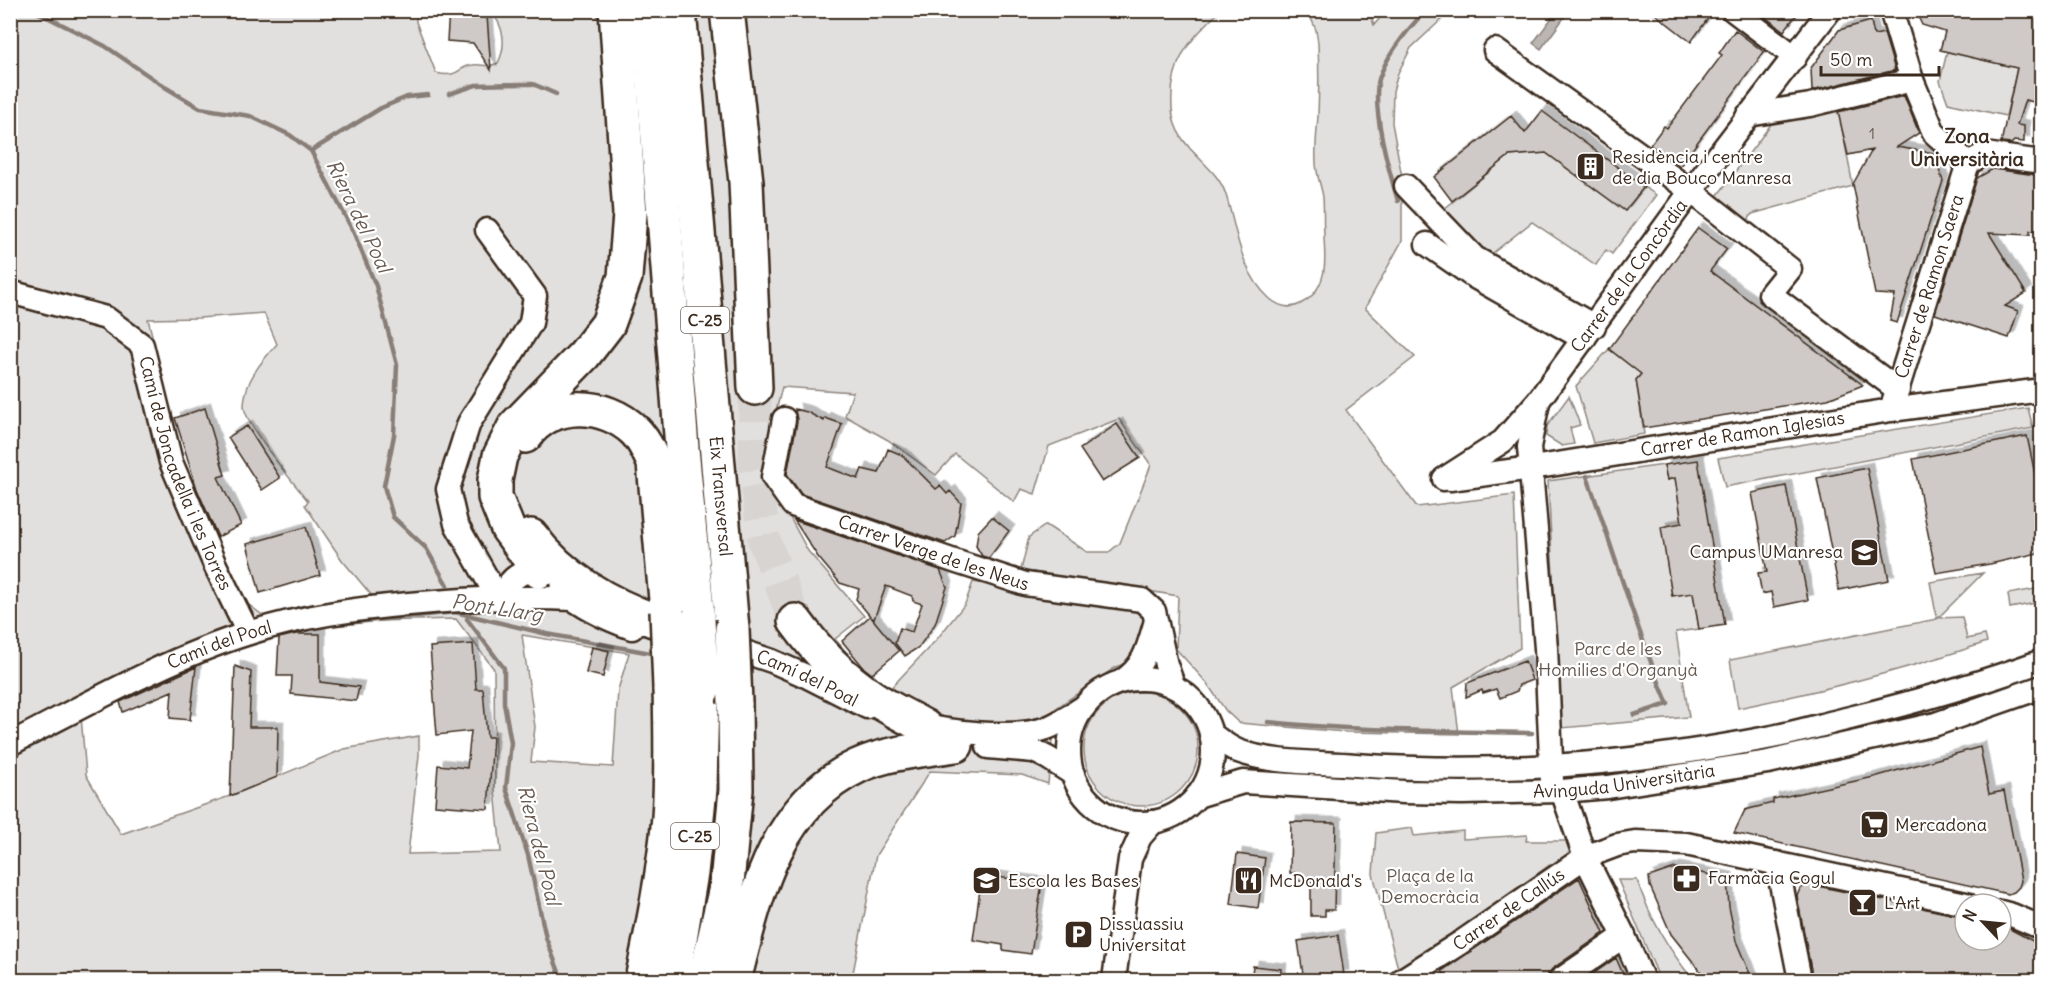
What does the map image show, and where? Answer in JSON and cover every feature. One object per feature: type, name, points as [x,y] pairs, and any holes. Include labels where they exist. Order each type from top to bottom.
[{"type":"highway","points":[[511,587],[516,542],[495,497],[495,480],[500,456],[515,426],[584,355],[608,324],[625,277],[630,214],[616,10]]},
{"type":"highway","name":"Eix Transversal","points":[[648,10],[702,691],[700,789],[692,873],[673,981]]},
{"type":"highway","name":"Eix Transversal","points":[[679,10],[732,629],[735,703],[736,790],[727,883],[705,981]]},
{"type":"highway","points":[[727,10],[746,182],[755,388]]},
{"type":"highway","points":[[642,981],[659,897],[669,816],[672,749],[670,688],[662,616],[654,463],[637,433],[609,413],[592,408],[577,408],[550,415],[527,433],[517,449],[511,466],[509,481],[511,496],[523,525],[548,556],[588,589],[627,610],[662,616]]},
{"type":"highway","points":[[795,621],[814,646],[859,688],[874,699],[925,727]]},
{"type":"highway","points":[[734,981],[765,872],[787,827],[807,802],[830,782],[859,766],[890,756],[956,746]]},
{"type":"street","points":[[1733,10],[1795,57]]},
{"type":"street","name":"Carrer de la Concòrdia","points":[[1444,480],[1503,441],[1538,401],[1691,191],[1830,10]]},
{"type":"street","points":[[1891,10],[1912,80],[1934,133],[1976,159],[2042,162]]},
{"type":"street","points":[[1495,50],[1691,191],[1790,269],[1770,294],[1894,400]]},
{"type":"street","points":[[1748,115],[1810,105],[1912,80]]},
{"type":"street","name":"Carrer de Ramon Saera","points":[[1894,400],[1976,159]]},
{"type":"street","points":[[1406,186],[1475,258],[1589,332]]},
{"type":"street","points":[[487,230],[535,296],[531,323],[469,423],[448,489],[456,524],[490,584],[511,587]]},
{"type":"street","points":[[1427,244],[1473,276],[1589,332]]},
{"type":"street","name":"Camí de Joncadella i les Torres","points":[[10,292],[106,318],[142,345],[171,462],[215,565],[248,633]]},
{"type":"street","name":"Carrer de Ramon Iglesias","points":[[1444,480],[1532,468],[1894,400],[2042,390]]},
{"type":"street","name":"Carrer de la Concòrdia","points":[[1538,401],[1529,447],[1546,648],[1551,767],[1558,791],[1585,857],[1624,936],[1643,981]]},
{"type":"street","name":"Carrer Verge de les Neus","points":[[784,419],[773,477],[793,505],[1025,584],[1142,600],[1154,611],[1157,620]]},
{"type":"street","name":"Camí del Poal","points":[[10,744],[119,687],[186,657],[248,633],[301,618],[348,610],[456,600],[554,575],[580,594],[614,613],[636,621],[662,616],[772,661],[881,714],[925,727],[952,731],[1014,733],[1032,731],[1046,728],[1084,707]]},
{"type":"street","name":"Camí del Poal","points":[[511,587],[573,599],[600,615],[630,628],[770,670],[891,726],[956,746],[1034,751],[1073,774]]},
{"type":"street","name":"Camí del Poal","points":[[511,587],[573,599]]},
{"type":"street","points":[[1122,681],[1145,679],[1160,681],[1174,687],[1198,706],[1211,734],[1212,766],[1197,796],[1181,811],[1153,822],[1127,822],[1111,817],[1088,800],[1073,774],[1069,759],[1069,743],[1073,728],[1084,707],[1098,693],[1133,674],[1141,665],[1157,620]]},
{"type":"street","points":[[1157,620],[1166,665],[1174,687]]},
{"type":"street","name":"Avinguda Universitària","points":[[1211,734],[1235,750],[1288,760],[1463,770],[1551,767],[1682,753],[1764,739],[1928,699],[2042,661]]},
{"type":"street","name":"Avinguda Universitària","points":[[1197,796],[1243,782],[1404,792],[1462,793],[1558,791],[1684,777],[1768,762],[1936,724],[2042,687]]},
{"type":"street","points":[[1111,817],[1123,837],[1130,859]]},
{"type":"street","points":[[1114,981],[1130,859],[1140,837],[1153,822]]},
{"type":"street","name":"Carrer de Callús","points":[[1402,981],[1585,857],[1617,845],[1635,842],[1657,841],[1686,844],[1953,901]]},
{"type":"street","points":[[1777,864],[1800,981]]},
{"type":"street","points":[[2013,915],[2042,928]]},
{"type":"street","points":[[1560,981],[1624,936]]},
{"type":"green space","points":[[10,11],[416,11],[416,22],[436,73],[450,74],[468,66],[489,66],[498,63],[503,49],[503,36],[498,22],[490,11],[1220,11],[1190,42],[1178,65],[1172,92],[1174,122],[1187,145],[1214,173],[1221,184],[1241,250],[1252,276],[1269,298],[1277,304],[1289,307],[1302,303],[1314,294],[1325,266],[1323,197],[1316,156],[1319,98],[1318,43],[1316,30],[1308,11],[1369,11],[1374,25],[1386,11],[1455,11],[1442,19],[1411,48],[1398,73],[1393,91],[1392,123],[1402,177],[1402,241],[1365,308],[1415,357],[1346,410],[1417,507],[1514,495],[1520,648],[1453,687],[1459,734],[1345,732],[1239,723],[1226,711],[1206,682],[1176,649],[1178,596],[1021,570],[1029,537],[1046,525],[1087,552],[1109,552],[1120,543],[1151,465],[1119,419],[1049,446],[1035,494],[1021,489],[1014,502],[955,454],[936,475],[888,440],[845,416],[853,392],[782,387],[772,427],[766,473],[808,551],[864,616],[835,639],[868,677],[887,692],[937,639],[965,604],[973,582],[1133,608],[1145,620],[1139,645],[1127,662],[1055,709],[1048,784],[1022,775],[930,771],[876,855],[852,978],[864,980],[11,980]],"holes":[[[264,313],[277,344],[260,364],[247,387],[244,405],[246,414],[271,454],[308,501],[305,505],[342,560],[373,597],[305,605],[265,617],[245,602],[190,490],[148,319]],[[456,619],[494,669],[495,790],[501,852],[408,854],[419,736],[344,749],[230,796],[121,834],[86,775],[81,716],[236,646],[241,647],[302,629],[375,621]],[[522,635],[629,653],[618,690],[613,767],[531,762],[535,727]]]},
{"type":"green space","points":[[1947,52],[2017,68],[2006,116],[1948,103],[1940,81]]},
{"type":"green space","points":[[1838,108],[1853,186],[1752,214],[1746,224],[1714,200],[1775,119]]},
{"type":"green space","points":[[1546,153],[1625,211],[1644,187],[1656,195],[1612,254],[1606,250],[1596,265],[1532,222],[1489,256],[1444,209],[1509,156]]},
{"type":"green space","points":[[1609,349],[1641,374],[1636,380],[1644,434],[1593,443],[1576,386]]},
{"type":"green space","points":[[1569,396],[1580,425],[1570,428],[1574,444],[1562,446],[1546,436],[1547,426]]},
{"type":"green space","points":[[2028,408],[2033,428],[1725,487],[1718,458]]},
{"type":"green space","name":"Parc de les Homilies d'Organyà","points":[[1664,465],[1667,480],[1675,478],[1689,564],[1673,525],[1662,527],[1672,596],[1684,594],[1692,588],[1699,629],[1676,632],[1689,717],[1561,728],[1548,481]]},
{"type":"green space","points":[[1983,573],[1938,618],[1962,617],[1967,639],[1985,635],[1987,642],[1863,679],[1738,708],[1730,660],[1937,619],[1930,582]]},
{"type":"green space","points":[[2041,588],[2041,602],[2010,608],[2008,594]]},
{"type":"green space","points":[[1141,692],[1163,696],[1173,701],[1189,717],[1194,727],[1198,749],[1194,771],[1189,781],[1173,797],[1163,802],[1141,806],[1119,802],[1109,797],[1093,781],[1088,771],[1084,749],[1088,727],[1093,717],[1109,701],[1119,696]]},
{"type":"green space","name":"Plaça de la Democràcia","points":[[1412,828],[1414,836],[1463,831],[1463,839],[1527,835],[1526,841],[1566,841],[1571,854],[1555,868],[1551,864],[1399,972],[1373,874],[1376,833]]},
{"type":"green space","points":[[1618,880],[1637,880],[1660,933],[1693,980],[1660,980]]},
{"type":"shaded area","points":[[1557,11],[1569,11],[1541,49],[1533,43]]},
{"type":"building","points":[[449,10],[465,10],[468,13],[487,16],[491,70],[473,43],[447,41]]},
{"type":"building","points":[[1650,10],[1714,10],[1691,42]]},
{"type":"building","points":[[1756,10],[1800,10],[1784,31]]},
{"type":"building","points":[[1915,10],[2042,10],[2042,28],[2037,47],[2042,48],[2042,89],[2038,103],[2025,100],[2017,125],[2024,126],[2024,142],[2001,143],[2017,68],[1940,50],[1945,32],[1922,25]]},
{"type":"building","points":[[1871,21],[1874,35],[1884,33],[1895,70],[1812,91],[1811,68],[1839,30]]},
{"type":"building","points":[[1735,30],[1764,52],[1680,166],[1650,145],[1664,126],[1667,128],[1722,55],[1719,53]]},
{"type":"building","points":[[1904,96],[1919,133],[1897,147],[1933,153],[1943,181],[1897,323],[1890,321],[1895,295],[1875,294],[1853,184],[1872,150],[1848,155],[1838,112]]},
{"type":"building","name":"Residència i centre de dia Bouco Manresa","points":[[1542,111],[1644,187],[1625,211],[1546,153],[1509,156],[1452,201],[1434,177],[1511,116],[1525,133]]},
{"type":"building","points":[[1993,169],[2042,176],[2042,231],[2030,231],[2030,235],[1989,233],[2026,293],[2005,306],[2018,311],[2009,338],[1935,314],[1977,178]]},
{"type":"building","points":[[1698,228],[1727,249],[1710,271],[1863,385],[1828,399],[1644,428],[1636,380],[1641,374],[1609,349]]},
{"type":"building","points":[[205,408],[225,475],[218,477],[241,525],[218,537],[197,489],[175,418]]},
{"type":"building","points":[[795,409],[807,412],[824,421],[825,418],[842,424],[827,467],[858,479],[862,469],[879,473],[888,449],[902,455],[936,489],[940,486],[947,494],[950,491],[961,503],[955,536],[945,543],[801,494],[787,474],[797,422]]},
{"type":"building","points":[[1117,424],[1140,458],[1102,482],[1080,449]]},
{"type":"building","points":[[247,426],[280,478],[262,490],[228,437]]},
{"type":"building","points":[[2027,436],[2042,508],[2042,552],[1936,573],[1913,459]]},
{"type":"building","points":[[1698,460],[1725,625],[1699,629],[1693,593],[1672,596],[1661,527],[1682,523],[1675,478],[1667,480],[1664,465]]},
{"type":"building","points":[[1867,468],[1889,580],[1839,590],[1817,478]]},
{"type":"building","points":[[1786,486],[1808,600],[1774,607],[1771,592],[1762,594],[1758,573],[1767,572],[1752,493]]},
{"type":"building","points":[[992,517],[1009,531],[989,558],[982,556],[976,546],[978,532]]},
{"type":"building","points":[[794,520],[940,570],[947,587],[935,624],[919,647],[905,656],[895,643],[900,628],[912,632],[922,604],[913,601],[912,596],[886,586],[874,619],[871,617],[899,651],[872,674],[864,668],[842,641],[870,616],[856,599],[859,589],[840,583],[818,557]]},
{"type":"building","points":[[306,527],[320,575],[260,593],[247,544]]},
{"type":"building","points":[[296,634],[320,634],[320,682],[359,687],[356,701],[291,694],[292,676],[277,676],[279,638]]},
{"type":"building","points":[[473,644],[476,689],[483,689],[487,737],[493,737],[488,809],[435,805],[438,765],[467,768],[471,731],[437,735],[430,647]]},
{"type":"building","points":[[592,647],[609,651],[603,677],[586,673]]},
{"type":"building","points":[[1525,661],[1532,680],[1519,685],[1517,691],[1500,698],[1496,689],[1483,693],[1482,690],[1466,697],[1467,683]]},
{"type":"building","points":[[235,666],[251,672],[249,727],[278,727],[277,777],[230,796]]},
{"type":"building","points":[[196,667],[190,720],[170,718],[172,691],[123,712],[120,702]]},
{"type":"building","name":"Mercadona","points":[[1980,747],[1989,794],[2004,791],[2021,881],[2019,887],[2013,892],[1999,892],[1734,833],[1745,810],[1773,803],[1773,799],[1874,777]]},
{"type":"building","points":[[1291,822],[1336,823],[1334,910],[1325,910],[1325,916],[1311,916],[1311,881],[1295,881],[1295,873],[1290,873]]},
{"type":"building","name":"McDonald's","points":[[1237,854],[1265,858],[1258,908],[1231,904]]},
{"type":"building","points":[[1675,868],[1727,878],[1729,907],[1736,941],[1753,981],[1708,981],[1671,934],[1650,886],[1649,877]]},
{"type":"building","points":[[982,875],[1042,883],[1031,954],[1003,950],[1003,945],[973,940]]},
{"type":"building","points":[[1579,878],[1604,933],[1552,969],[1547,981],[1448,981],[1442,971]]},
{"type":"building","points":[[1808,884],[1953,914],[1953,952],[2013,952],[2013,931],[2042,946],[2042,981],[1813,981],[1797,896],[1800,889]]},
{"type":"building","points":[[1338,935],[1344,975],[1304,981],[1298,941]]},
{"type":"building","points":[[1616,958],[1626,981],[1583,981]]},
{"type":"building","points":[[1253,966],[1281,969],[1280,981],[1251,981]]},
{"type":"waterway","name":"Riera del Poal","points":[[33,10],[105,46],[200,108],[250,116],[290,135],[311,151],[353,231],[376,286],[397,365],[394,435],[384,486],[393,517],[426,548],[447,585]]},
{"type":"waterway","points":[[1398,201],[1382,140],[1377,91],[1379,79],[1393,51],[1426,10]]},
{"type":"waterway","points":[[449,94],[476,85],[522,84],[533,84],[556,94]]},
{"type":"waterway","points":[[311,151],[381,108],[407,97],[428,95]]},
{"type":"waterway","points":[[1587,476],[1635,619],[1668,704],[1634,715]]},
{"type":"waterway","name":"Pont Llarg","points":[[337,624],[455,612],[547,634],[656,654]]},
{"type":"waterway","name":"Riera del Poal","points":[[467,619],[504,668],[504,703],[511,743],[506,788],[528,855],[546,938],[562,980]]},
{"type":"waterway","points":[[1268,722],[1366,729],[1532,733]]},
{"type":"tunnel","points":[[755,388],[755,465],[764,540],[795,621]]},
{"type":"place","name":"Residència i centre de dia Bouco Manresa","points":[[1591,167]]},
{"type":"place","name":"Campus UManresa","points":[[1864,552]]},
{"type":"place","name":"Mercadona","points":[[1874,825]]},
{"type":"place","name":"Farmàcia Cogul","points":[[1687,878]]},
{"type":"place","name":"Escola les Bases","points":[[987,881]]},
{"type":"place","name":"McDonald's","points":[[1248,881]]},
{"type":"place","name":"L'Art","points":[[1863,903]]},
{"type":"place","name":"Dissuassiu Universitat","points":[[1078,934]]},
{"type":"district","name":"Zona Universitària","points":[[1967,148]]}]
